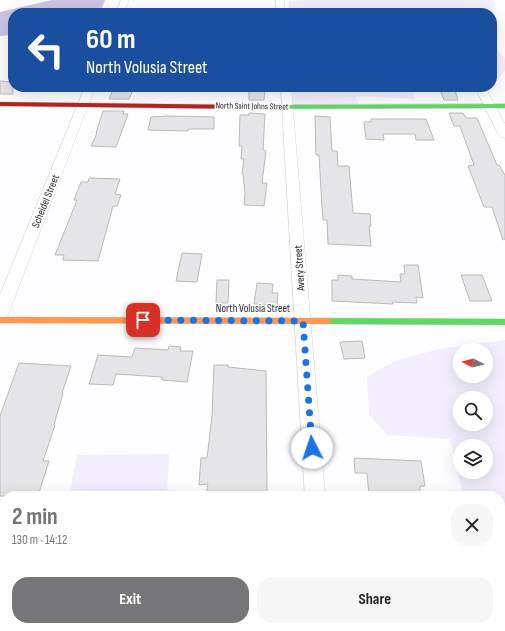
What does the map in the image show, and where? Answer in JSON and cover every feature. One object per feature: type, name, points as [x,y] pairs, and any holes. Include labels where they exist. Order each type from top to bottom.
[{"type":"street","name":"Scheidel Street","points":[[0,316],[88,92]]},
{"type":"street","name":"Avery Street","points":[[286,92],[315,491]]},
{"type":"street","points":[[483,92],[505,135]]},
{"type":"street","name":"North Saint Johns Street","points":[[0,104],[288,107],[505,106]]},
{"type":"street","name":"North Volusia Street","points":[[0,320],[505,322]]},
{"type":"shaded area","points":[[52,0],[105,0],[102,8],[17,8]]},
{"type":"shaded area","points":[[494,0],[495,4],[494,8],[289,8],[289,1]]},
{"type":"shaded area","points":[[8,10],[8,35],[0,36],[0,12]]},
{"type":"shaded area","points":[[497,50],[505,59],[505,71],[497,81]]},
{"type":"shaded area","points":[[292,92],[413,92],[415,99],[356,96],[358,104],[293,104]]},
{"type":"shaded area","points":[[505,340],[505,491],[462,491],[459,479],[493,479],[493,439],[453,439],[453,452],[450,439],[388,435],[369,415],[367,377],[394,361],[439,349],[453,347],[453,383],[493,383],[493,343],[483,343]]},
{"type":"shaded area","points":[[169,454],[167,491],[70,491],[77,455]]},
{"type":"building","points":[[0,81],[8,82],[8,92],[13,92],[13,94],[0,94]]},
{"type":"building","points":[[112,92],[132,92],[129,99],[109,99]]},
{"type":"building","points":[[249,92],[265,92],[264,100],[249,100]]},
{"type":"building","points":[[441,92],[456,92],[458,100],[444,100]]},
{"type":"building","points":[[103,111],[124,111],[123,114],[128,114],[116,147],[91,146],[97,133]]},
{"type":"building","points":[[249,113],[265,114],[263,150],[266,151],[262,183],[267,183],[264,206],[244,205],[245,194],[242,174],[244,159],[241,159],[242,146],[239,146],[240,115],[249,115]]},
{"type":"building","points":[[449,113],[463,113],[466,118],[477,118],[497,165],[499,165],[505,175],[505,239],[503,240],[492,207],[484,207],[468,166],[474,165],[460,126],[454,126]]},
{"type":"building","points":[[315,116],[330,117],[332,151],[337,151],[338,166],[349,166],[353,213],[370,214],[371,226],[369,226],[371,246],[328,244],[327,220],[323,220],[319,155],[316,155]]},
{"type":"building","points":[[151,117],[214,117],[214,129],[188,129],[188,131],[148,130]]},
{"type":"building","points":[[371,119],[426,119],[434,140],[416,140],[415,134],[383,134],[384,140],[366,139],[364,122],[371,122]]},
{"type":"building","points":[[89,178],[120,179],[115,194],[121,195],[117,206],[113,206],[98,261],[63,260],[64,255],[55,255],[77,200],[74,200],[81,182],[88,182]]},
{"type":"building","points":[[182,253],[202,254],[197,282],[176,281]]},
{"type":"building","points":[[404,265],[418,265],[423,298],[416,297],[417,303],[392,302],[393,304],[332,301],[332,280],[338,280],[338,275],[352,276],[352,279],[401,282],[400,274],[405,274]]},
{"type":"building","points":[[461,275],[482,275],[492,301],[470,301]]},
{"type":"building","points":[[217,280],[229,280],[228,303],[216,303]]},
{"type":"building","points":[[257,283],[273,284],[272,293],[278,293],[277,305],[254,304]]},
{"type":"building","points":[[362,341],[365,358],[344,359],[340,342]]},
{"type":"building","points":[[169,346],[181,347],[180,351],[193,351],[187,382],[162,380],[162,377],[116,374],[113,385],[89,384],[98,355],[132,357],[135,348],[168,350]]},
{"type":"building","points":[[19,363],[71,366],[62,393],[55,425],[43,461],[49,461],[40,491],[0,491],[0,416]]},
{"type":"building","points":[[214,365],[228,365],[228,367],[266,371],[267,491],[207,491],[208,484],[199,485],[201,458],[207,458],[212,416]]},
{"type":"building","points":[[354,458],[421,461],[425,486],[420,486],[420,491],[369,491],[367,473],[355,473]]},
{"type":"traffic: fast","points":[[248,107],[505,106]]},
{"type":"traffic: fast","points":[[327,321],[505,322]]},
{"type":"traffic: slow","points":[[0,320],[327,321]]},
{"type":"traffic: jam","points":[[0,104],[248,107]]},
{"type":"route","points":[[143,320],[303,321],[312,448]]}]
